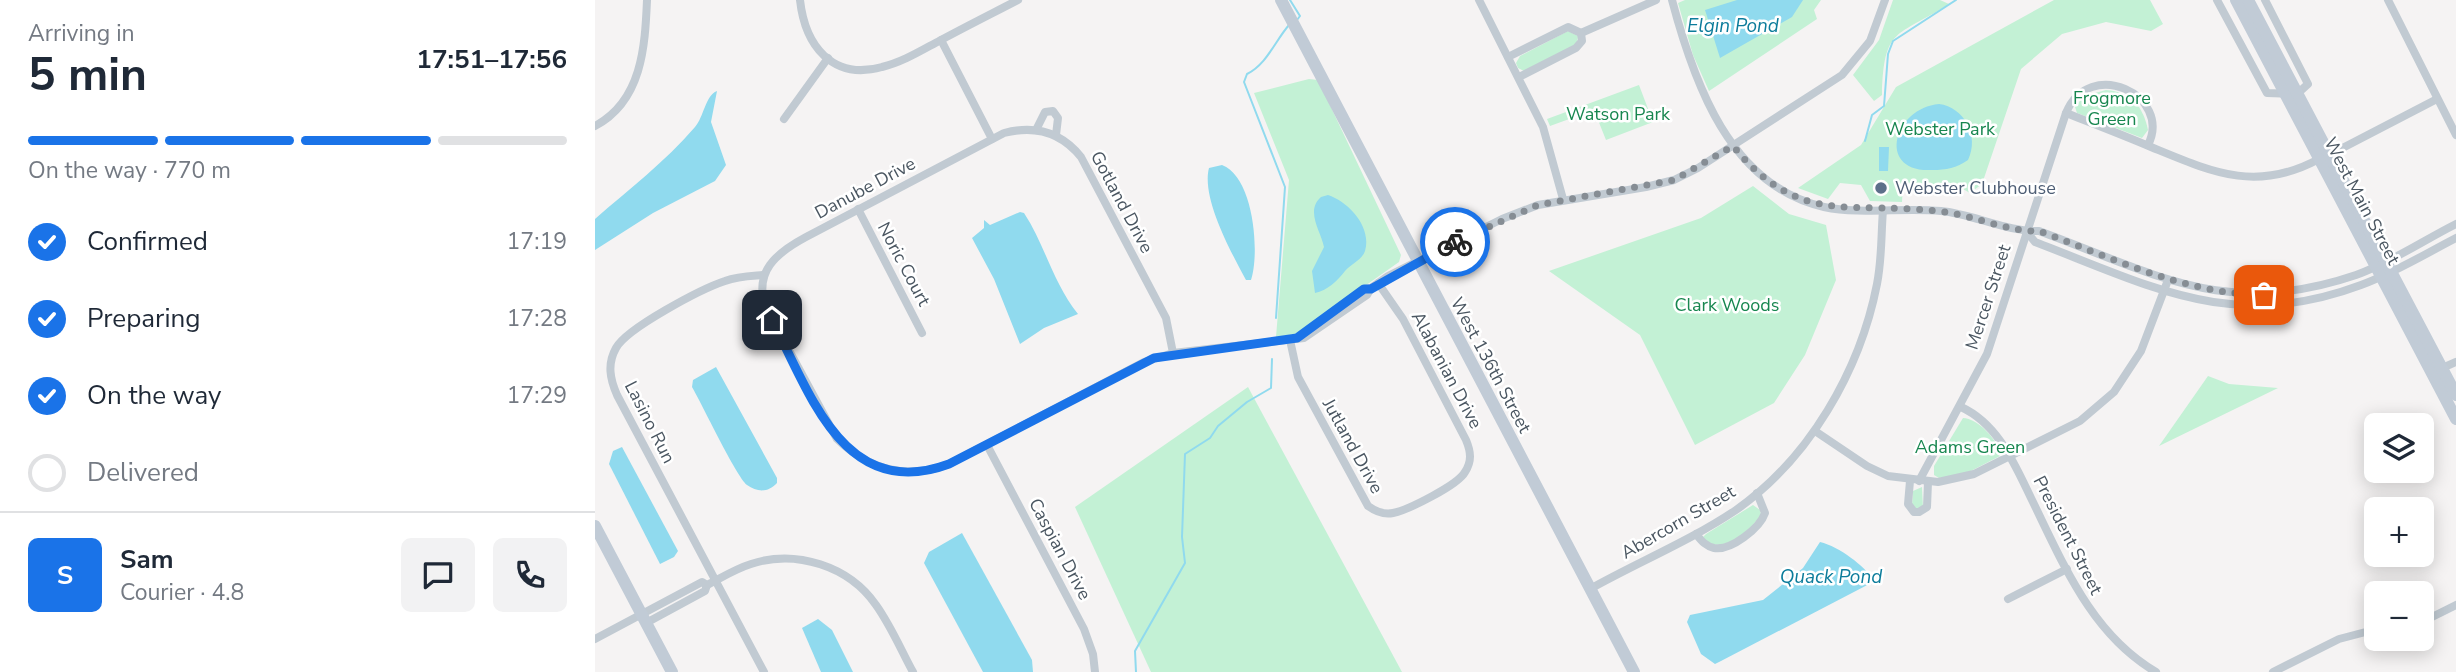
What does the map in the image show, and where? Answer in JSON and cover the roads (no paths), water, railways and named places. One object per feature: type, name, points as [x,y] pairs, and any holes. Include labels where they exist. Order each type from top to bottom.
[{"type":"street","points":[[595,126],[620,106],[635,81],[643,57],[647,0]]},
{"type":"street","points":[[800,0],[810,40],[828,58],[852,69],[874,70],[895,63],[1019,0]]},
{"type":"street","name":"West 136th Street","points":[[1281,0],[1634,672]]},
{"type":"street","points":[[1479,0],[1548,139],[1563,199]]},
{"type":"street","points":[[1508,57],[1568,27],[1581,33],[1656,0]]},
{"type":"street","points":[[1672,0],[1691,62],[1733,146],[1758,173],[1793,196],[1824,207],[1941,211],[1975,216],[2026,231],[2039,231],[2168,280],[2227,293],[2278,294],[2326,285],[2383,268],[2456,224]]},
{"type":"street","points":[[763,275],[762,298],[827,425],[852,453],[882,468],[914,473],[949,464],[1144,362],[1173,353],[1311,336],[1367,295],[1374,286],[1502,219],[1563,199],[1674,180],[1733,146],[1842,75],[1870,41],[1885,0]]},
{"type":"street","points":[[2217,0],[2267,93],[2271,96],[2291,94],[2308,88],[2308,82],[2265,0]]},
{"type":"street","name":"West Main Street","points":[[2236,0],[2291,94],[2383,268],[2437,371],[2456,419]]},
{"type":"street","name":"West Main Street","points":[[2248,0],[2291,94]]},
{"type":"street","points":[[2388,0],[2456,135]]},
{"type":"street","points":[[1518,77],[1576,48],[1582,41],[1581,33]]},
{"type":"street","points":[[941,40],[992,139]]},
{"type":"street","points":[[784,119],[828,58]]},
{"type":"street","points":[[2148,145],[2152,125],[2147,109],[2136,94],[2121,86],[2103,84],[2087,89],[2074,99],[2066,113],[2203,169],[2231,176],[2277,175],[2296,170],[2324,157],[2437,99]]},
{"type":"street","points":[[1036,130],[1045,112],[1053,111],[1058,118],[1056,135]]},
{"type":"street","name":"Mercer Street","points":[[1919,481],[1987,354],[2066,113]]},
{"type":"street","name":"Gotland Drive","points":[[992,139],[1022,129],[1036,130],[1056,135],[1081,157],[1166,318],[1173,353]]},
{"type":"street","name":"Danube Drive","points":[[763,275],[783,249],[992,139]]},
{"type":"street","name":"Noric Court","points":[[858,209],[922,333]]},
{"type":"street","name":"Abercorn Street","points":[[1590,589],[1696,534],[1757,493],[1815,431],[1844,379],[1869,318],[1879,272],[1883,209]]},
{"type":"street","points":[[2026,231],[2035,242],[2164,291],[2220,305],[2269,307],[2315,300],[2456,238]]},
{"type":"street","name":"Lasino Run","points":[[763,275],[724,281],[634,329],[617,346],[610,365],[617,394],[711,583],[764,672]]},
{"type":"street","points":[[1815,431],[1867,466],[1919,481],[1963,478],[2011,457],[2080,421],[2114,392],[2141,351],[2168,280]]},
{"type":"street","name":"Alabanian Drive","points":[[1374,286],[1403,319],[1471,453],[1469,465],[1459,479],[1427,497]]},
{"type":"street","name":"Jutland Drive","points":[[1293,339],[1298,377],[1364,502],[1373,510],[1390,514],[1427,497]]},
{"type":"street","points":[[2437,371],[2456,362]]},
{"type":"street","name":"West Main Street","points":[[2437,371],[2456,396]]},
{"type":"street","name":"President Street","points":[[1961,407],[1987,426],[2011,457],[2067,569],[2102,628],[2134,658],[2157,672]]},
{"type":"street","name":"Caspian Drive","points":[[987,445],[1084,629],[1093,654],[1095,672]]},
{"type":"street","points":[[1696,534],[1708,546],[1719,548],[1752,530],[1765,513],[1757,493]]},
{"type":"street","points":[[595,526],[672,672]]},
{"type":"street","points":[[595,639],[644,618],[702,583],[711,583],[748,565],[785,558],[809,561],[839,572],[864,590],[876,605],[913,672]]},
{"type":"street","points":[[2008,599],[2067,569]]},
{"type":"street","points":[[2434,616],[2456,605]]},
{"type":"street","points":[[2273,672],[2339,639],[2364,632]]},
{"type":"water","name":"Elgin Pond","points":[[1737,0],[1803,0],[1792,17],[1720,58],[1705,10]]},
{"type":"water","points":[[717,91],[711,122],[726,165],[715,181],[653,213],[595,250],[595,219],[683,140],[698,123],[710,97]]},
{"type":"water","points":[[1939,104],[1956,111],[1967,124],[1972,142],[1968,160],[1947,169],[1914,168],[1903,162],[1897,151],[1897,140],[1902,127],[1911,116],[1923,108]]},
{"type":"water","points":[[1879,147],[1889,147],[1888,171],[1879,171]]},
{"type":"water","points":[[1222,165],[1233,172],[1248,200],[1255,252],[1251,280],[1246,280],[1213,210],[1209,194],[1209,168]]},
{"type":"water","points":[[1328,195],[1344,203],[1357,217],[1365,233],[1365,251],[1332,285],[1315,293],[1312,271],[1324,247],[1315,221],[1314,208],[1321,197]]},
{"type":"water","points":[[1020,212],[1024,213],[1031,225],[1062,290],[1078,314],[1044,328],[1020,344],[994,279],[972,238],[984,228],[984,220],[990,225]]},
{"type":"water","points":[[716,367],[777,478],[777,483],[770,489],[755,489],[742,479],[692,387],[693,380]]},
{"type":"water","points":[[622,447],[678,551],[674,557],[660,564],[609,464],[613,451]]},
{"type":"water","points":[[962,533],[1032,660],[1033,672],[983,672],[924,563],[929,552]]},
{"type":"water","name":"Quack Pond","points":[[1820,542],[1851,557],[1875,581],[1715,664],[1701,654],[1687,622],[1690,615],[1763,600],[1803,568]]},
{"type":"water","points":[[818,619],[832,630],[853,672],[821,672],[802,628]]},
{"type":"waterway","points":[[1290,0],[1300,16],[1297,20]]},
{"type":"waterway","points":[[1865,141],[1872,115],[1884,106],[1888,54],[1893,41],[1956,0]]},
{"type":"waterway","points":[[1276,318],[1285,187],[1244,82],[1247,74],[1265,58],[1289,25]]},
{"type":"waterway","points":[[1136,672],[1135,651],[1185,563],[1182,537],[1185,454],[1210,438],[1218,426],[1247,402],[1271,388],[1272,359]]},
{"type":"place","name":"Webster Clubhouse","points":[[1881,188]]},
{"type":"park label","name":"Frogmore Green","points":[[2112,108]]},
{"type":"park label","name":"Watson Park","points":[[1618,114]]},
{"type":"park label","name":"Webster Park","points":[[1940,129]]},
{"type":"park label","name":"Clark Woods","points":[[1727,305]]},
{"type":"park label","name":"Adams Green","points":[[1970,447]]}]
